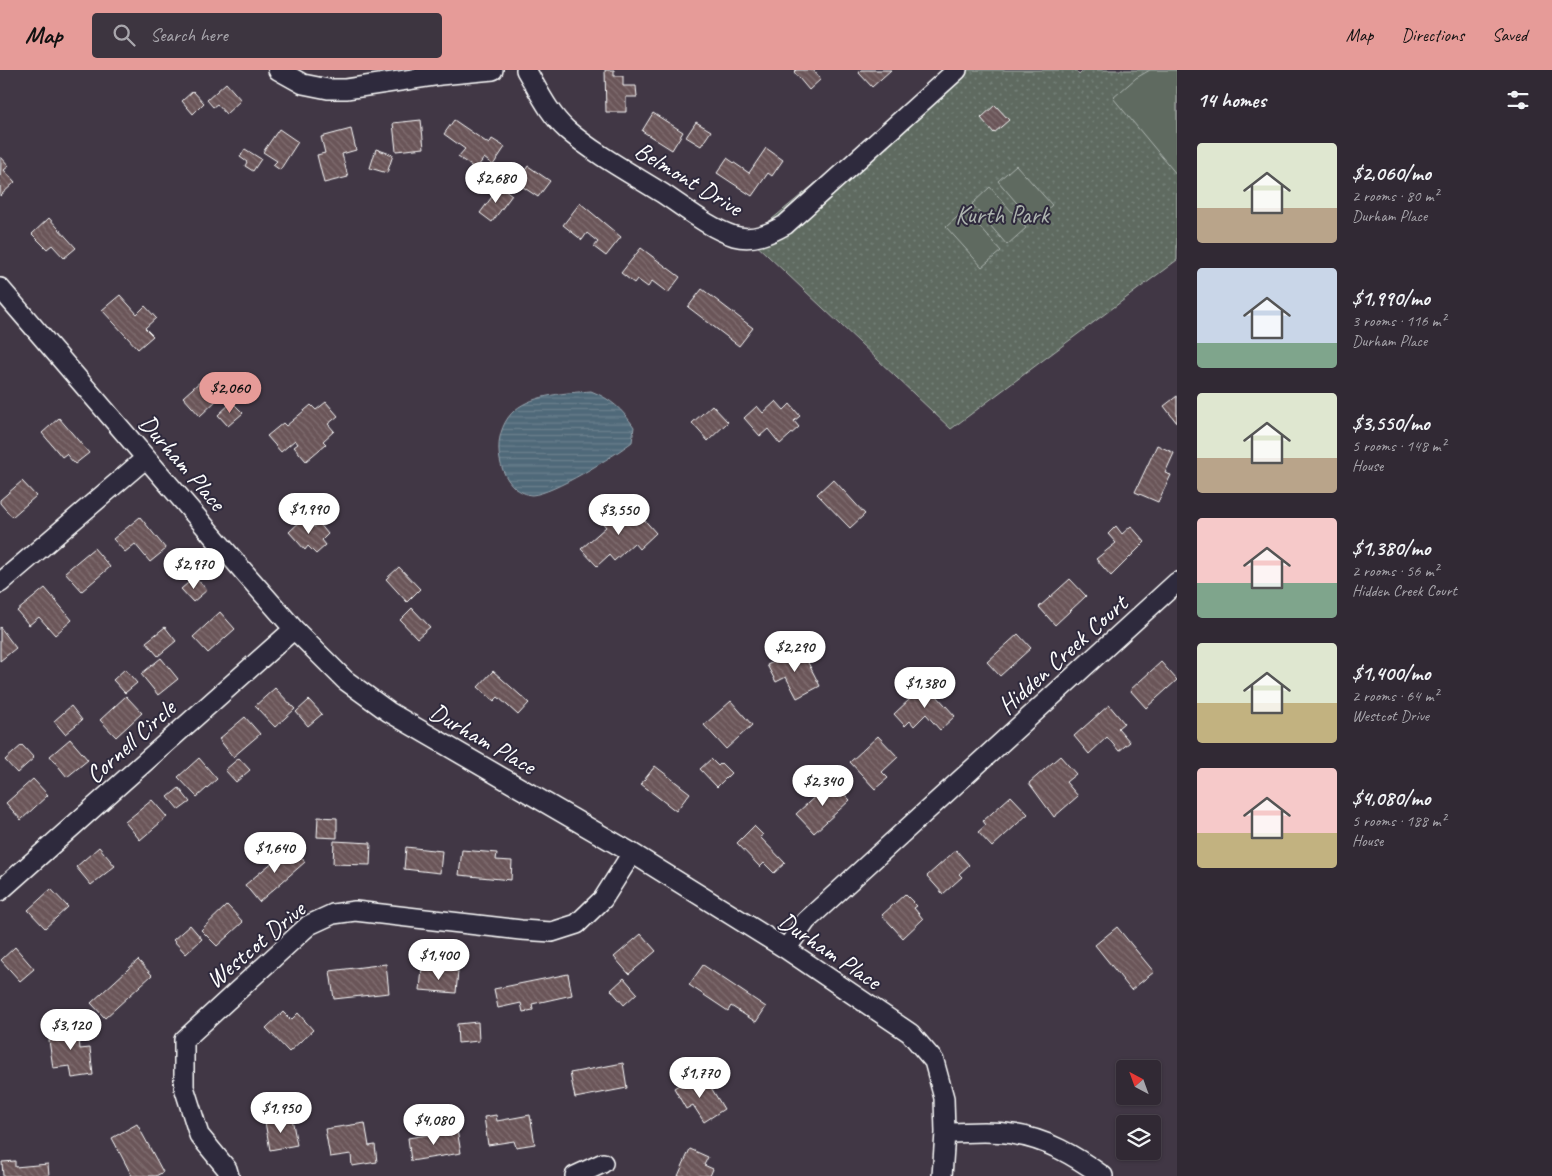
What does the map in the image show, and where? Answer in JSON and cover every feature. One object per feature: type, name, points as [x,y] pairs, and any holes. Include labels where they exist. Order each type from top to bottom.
[{"type":"street","points":[[278,70],[303,84],[328,89],[346,89],[440,75],[493,70]]},
{"type":"street","name":"Belmont Drive","points":[[526,70],[553,114],[573,134],[707,222],[734,236],[749,238],[773,232],[791,221],[957,70]]},
{"type":"street","name":"Durham Place","points":[[0,288],[294,628],[345,680],[389,712],[632,854],[786,949],[910,1033],[934,1061],[944,1098],[945,1133],[942,1176]]},
{"type":"street","points":[[0,583],[146,458]]},
{"type":"street","name":"Hidden Creek Court","points":[[786,949],[806,921],[1177,582]]},
{"type":"street","name":"Cornell Circle","points":[[0,891],[294,628]]},
{"type":"street","name":"Westcot Drive","points":[[229,1176],[227,1169],[199,1135],[184,1087],[184,1040],[309,925],[333,914],[355,911],[552,932],[577,924],[603,899],[632,854]]},
{"type":"street","points":[[945,1133],[1011,1134],[1043,1141],[1072,1154],[1103,1176]]},
{"type":"street","points":[[575,1176],[603,1163]]},
{"type":"green space","name":"Kurth Park","points":[[953,70],[1075,70],[1079,75],[1084,70],[1177,70],[1177,260],[951,429],[749,238]]},
{"type":"green space","points":[[1150,70],[1177,70],[1177,175],[1113,98],[1136,78]]},
{"type":"green space","points":[[1016,165],[1052,205],[1033,222],[998,181]]},
{"type":"green space","points":[[990,187],[1026,228],[1007,245],[972,204]]},
{"type":"green space","points":[[965,210],[1001,251],[982,267],[946,227]]},
{"type":"water","points":[[591,391],[616,405],[625,415],[634,427],[632,442],[598,465],[542,493],[532,495],[523,493],[515,488],[508,480],[500,460],[500,438],[508,418],[515,410],[541,397]]},
{"type":"building","points":[[605,70],[614,70],[614,76],[623,76],[623,86],[636,86],[637,97],[626,97],[626,112],[606,112]]},
{"type":"building","points":[[796,70],[813,70],[821,79],[809,90],[794,72]]},
{"type":"building","points":[[861,70],[891,70],[872,87],[859,73]]},
{"type":"building","points":[[226,83],[241,100],[226,114],[217,104],[213,107],[207,100]]},
{"type":"building","points":[[193,91],[204,103],[193,114],[182,101]]},
{"type":"building","points":[[995,105],[1009,120],[994,133],[981,118]]},
{"type":"building","points":[[653,113],[683,132],[672,150],[642,131]]},
{"type":"building","points":[[421,120],[424,148],[396,151],[393,123]]},
{"type":"building","points":[[454,120],[489,144],[492,139],[505,147],[493,165],[484,158],[476,169],[458,157],[465,149],[444,134]]},
{"type":"building","points":[[696,122],[711,131],[701,146],[686,137]]},
{"type":"building","points":[[279,129],[298,142],[280,170],[273,165],[277,161],[263,152]]},
{"type":"building","points":[[351,129],[356,150],[342,154],[348,177],[324,183],[317,155],[325,153],[321,137]]},
{"type":"building","points":[[766,148],[783,160],[772,176],[768,173],[752,196],[717,173],[727,158],[749,173]]},
{"type":"building","points":[[245,149],[261,159],[253,171],[245,166],[247,162],[240,157]]},
{"type":"building","points":[[376,149],[393,155],[387,173],[370,168]]},
{"type":"building","points":[[1,157],[9,166],[4,170],[15,182],[0,196]]},
{"type":"building","points":[[528,166],[550,181],[538,197],[517,183]]},
{"type":"building","points":[[500,186],[512,195],[492,222],[480,213]]},
{"type":"building","points":[[580,203],[621,237],[606,256],[594,247],[598,242],[587,233],[582,240],[563,225]]},
{"type":"building","points":[[49,218],[76,248],[64,258],[52,245],[47,249],[32,234]]},
{"type":"building","points":[[641,248],[680,277],[668,293],[652,281],[648,287],[637,279],[634,283],[621,273]]},
{"type":"building","points":[[702,289],[753,328],[739,346],[688,307]]},
{"type":"building","points":[[120,295],[137,314],[145,306],[156,318],[145,328],[153,336],[138,349],[102,310]]},
{"type":"building","points":[[202,380],[219,398],[200,416],[183,397]]},
{"type":"building","points":[[1177,396],[1177,423],[1164,406]]},
{"type":"building","points":[[776,401],[784,410],[790,404],[800,416],[794,421],[799,427],[780,444],[768,429],[760,436],[744,418],[757,406],[763,413]]},
{"type":"building","points":[[232,402],[243,413],[228,426],[218,415]]},
{"type":"building","points":[[326,402],[338,416],[328,424],[334,431],[323,441],[326,444],[306,461],[294,447],[298,444],[295,440],[281,452],[267,436],[283,423],[286,426],[311,405],[316,410]]},
{"type":"building","points":[[712,405],[728,422],[708,441],[692,423]]},
{"type":"building","points":[[59,418],[89,453],[75,464],[66,454],[62,457],[42,433]]},
{"type":"building","points":[[1157,445],[1174,453],[1165,473],[1171,475],[1158,502],[1135,492]]},
{"type":"building","points":[[833,479],[865,514],[850,528],[817,494]]},
{"type":"building","points":[[22,481],[36,496],[12,517],[0,503],[0,500]]},
{"type":"building","points":[[632,506],[656,533],[639,549],[634,543],[614,561],[609,555],[597,566],[581,549],[606,527],[600,520],[611,511],[617,519]]},
{"type":"building","points":[[140,517],[166,549],[150,562],[135,544],[125,552],[113,539]]},
{"type":"building","points":[[305,517],[314,527],[319,523],[328,534],[322,540],[326,545],[316,554],[308,546],[305,550],[289,532]]},
{"type":"building","points":[[1116,526],[1122,534],[1131,526],[1145,542],[1111,576],[1096,559],[1116,543],[1108,534]]},
{"type":"building","points":[[94,548],[110,567],[82,591],[65,572]]},
{"type":"building","points":[[399,567],[420,589],[407,602],[386,579]]},
{"type":"building","points":[[195,577],[207,590],[193,602],[181,589]]},
{"type":"building","points":[[1070,579],[1086,596],[1055,625],[1039,607]]},
{"type":"building","points":[[45,588],[72,620],[55,635],[39,617],[29,625],[17,611]]},
{"type":"building","points":[[412,608],[430,627],[417,638],[400,620]]},
{"type":"building","points":[[220,612],[235,629],[208,653],[193,637]]},
{"type":"building","points":[[0,627],[16,648],[0,661]]},
{"type":"building","points":[[165,627],[176,641],[158,656],[146,642]]},
{"type":"building","points":[[1018,634],[1031,648],[1000,676],[987,662]]},
{"type":"building","points":[[801,649],[820,686],[797,698],[786,677],[776,682],[767,665]]},
{"type":"building","points":[[161,658],[178,679],[158,695],[141,674]]},
{"type":"building","points":[[1161,662],[1177,680],[1146,708],[1130,690]]},
{"type":"building","points":[[125,669],[137,683],[125,693],[113,680]]},
{"type":"building","points":[[493,671],[529,703],[518,715],[498,697],[494,701],[478,687]]},
{"type":"building","points":[[926,684],[955,716],[940,730],[926,714],[914,726],[910,721],[905,726],[894,714]]},
{"type":"building","points":[[275,688],[295,709],[275,727],[255,706]]},
{"type":"building","points":[[126,696],[142,713],[116,737],[100,720]]},
{"type":"building","points":[[309,700],[322,714],[308,726],[296,712]]},
{"type":"building","points":[[731,701],[752,725],[726,749],[704,725]]},
{"type":"building","points":[[1109,705],[1124,723],[1118,728],[1130,742],[1119,751],[1107,737],[1089,754],[1074,736]]},
{"type":"building","points":[[71,706],[82,720],[65,734],[54,721]]},
{"type":"building","points":[[245,717],[260,734],[233,757],[219,739]]},
{"type":"building","points":[[878,736],[898,757],[882,772],[888,778],[875,789],[850,762]]},
{"type":"building","points":[[70,739],[88,760],[67,777],[50,756]]},
{"type":"building","points":[[22,745],[34,758],[17,773],[5,760]]},
{"type":"building","points":[[1060,756],[1076,774],[1066,782],[1078,796],[1054,817],[1029,783]]},
{"type":"building","points":[[199,758],[217,779],[197,797],[178,777]]},
{"type":"building","points":[[239,758],[250,770],[236,782],[225,770]]},
{"type":"building","points":[[711,759],[718,766],[721,763],[731,773],[717,787],[700,769]]},
{"type":"building","points":[[655,766],[690,793],[676,811],[641,784]]},
{"type":"building","points":[[33,779],[48,795],[21,820],[6,803]]},
{"type":"building","points":[[832,781],[850,800],[814,833],[796,814]]},
{"type":"building","points":[[179,788],[190,802],[179,810],[168,797]]},
{"type":"building","points":[[1011,796],[1028,814],[992,847],[978,832],[986,825],[983,821]]},
{"type":"building","points":[[152,800],[167,817],[140,840],[125,822]]},
{"type":"building","points":[[318,817],[337,818],[337,838],[317,837]]},
{"type":"building","points":[[754,826],[763,835],[760,837],[785,863],[774,873],[764,863],[760,867],[737,843]]},
{"type":"building","points":[[334,841],[371,843],[370,865],[333,864]]},
{"type":"building","points":[[292,846],[305,862],[259,902],[245,885]]},
{"type":"building","points":[[99,847],[115,866],[91,885],[76,867]]},
{"type":"building","points":[[406,847],[442,851],[440,873],[404,869]]},
{"type":"building","points":[[462,850],[497,853],[496,860],[512,861],[511,880],[459,875]]},
{"type":"building","points":[[956,850],[969,865],[959,874],[962,877],[943,894],[927,876]]},
{"type":"building","points":[[51,889],[68,907],[45,928],[28,910]]},
{"type":"building","points":[[905,894],[917,906],[914,908],[923,919],[903,938],[882,915]]},
{"type":"building","points":[[227,905],[243,922],[217,946],[201,930]]},
{"type":"building","points":[[190,925],[202,939],[186,954],[173,940]]},
{"type":"building","points":[[1117,927],[1154,972],[1131,990],[1095,945]]},
{"type":"building","points":[[641,934],[656,951],[629,974],[614,957]]},
{"type":"building","points":[[15,947],[34,969],[20,981],[1,960]]},
{"type":"building","points":[[138,960],[152,975],[105,1018],[91,1003]]},
{"type":"building","points":[[386,964],[389,993],[334,999],[330,971]]},
{"type":"building","points":[[703,965],[766,1007],[756,1022],[731,1006],[728,1011],[689,985]]},
{"type":"building","points":[[422,968],[458,971],[456,993],[420,990]]},
{"type":"building","points":[[568,974],[572,995],[532,1004],[533,1010],[523,1012],[521,1003],[498,1008],[494,989]]},
{"type":"building","points":[[624,978],[637,993],[624,1005],[611,990]]},
{"type":"building","points":[[283,1012],[291,1020],[298,1013],[313,1030],[289,1052],[266,1028]]},
{"type":"building","points":[[478,1022],[479,1041],[458,1043],[457,1024]]},
{"type":"building","points":[[82,1023],[84,1040],[79,1040],[80,1049],[90,1048],[93,1075],[72,1078],[70,1066],[53,1068],[49,1040],[58,1039],[57,1026]]},
{"type":"building","points":[[623,1063],[627,1088],[575,1098],[570,1073]]},
{"type":"building","points":[[690,1078],[695,1087],[707,1081],[724,1109],[704,1122],[693,1105],[686,1109],[674,1088]]},
{"type":"building","points":[[496,1115],[497,1121],[530,1115],[535,1144],[516,1147],[514,1141],[488,1145],[484,1117]]},
{"type":"building","points":[[292,1118],[297,1145],[270,1150],[265,1122]]},
{"type":"building","points":[[365,1123],[369,1146],[375,1145],[377,1162],[352,1166],[351,1154],[330,1157],[325,1129]]},
{"type":"building","points":[[137,1124],[163,1172],[156,1176],[132,1176],[112,1138]]},
{"type":"building","points":[[457,1130],[461,1153],[411,1161],[408,1138]]},
{"type":"building","points":[[690,1149],[708,1157],[704,1165],[713,1169],[710,1176],[678,1176]]},
{"type":"building","points":[[15,1161],[15,1167],[48,1164],[49,1176],[3,1176],[2,1162]]}]
